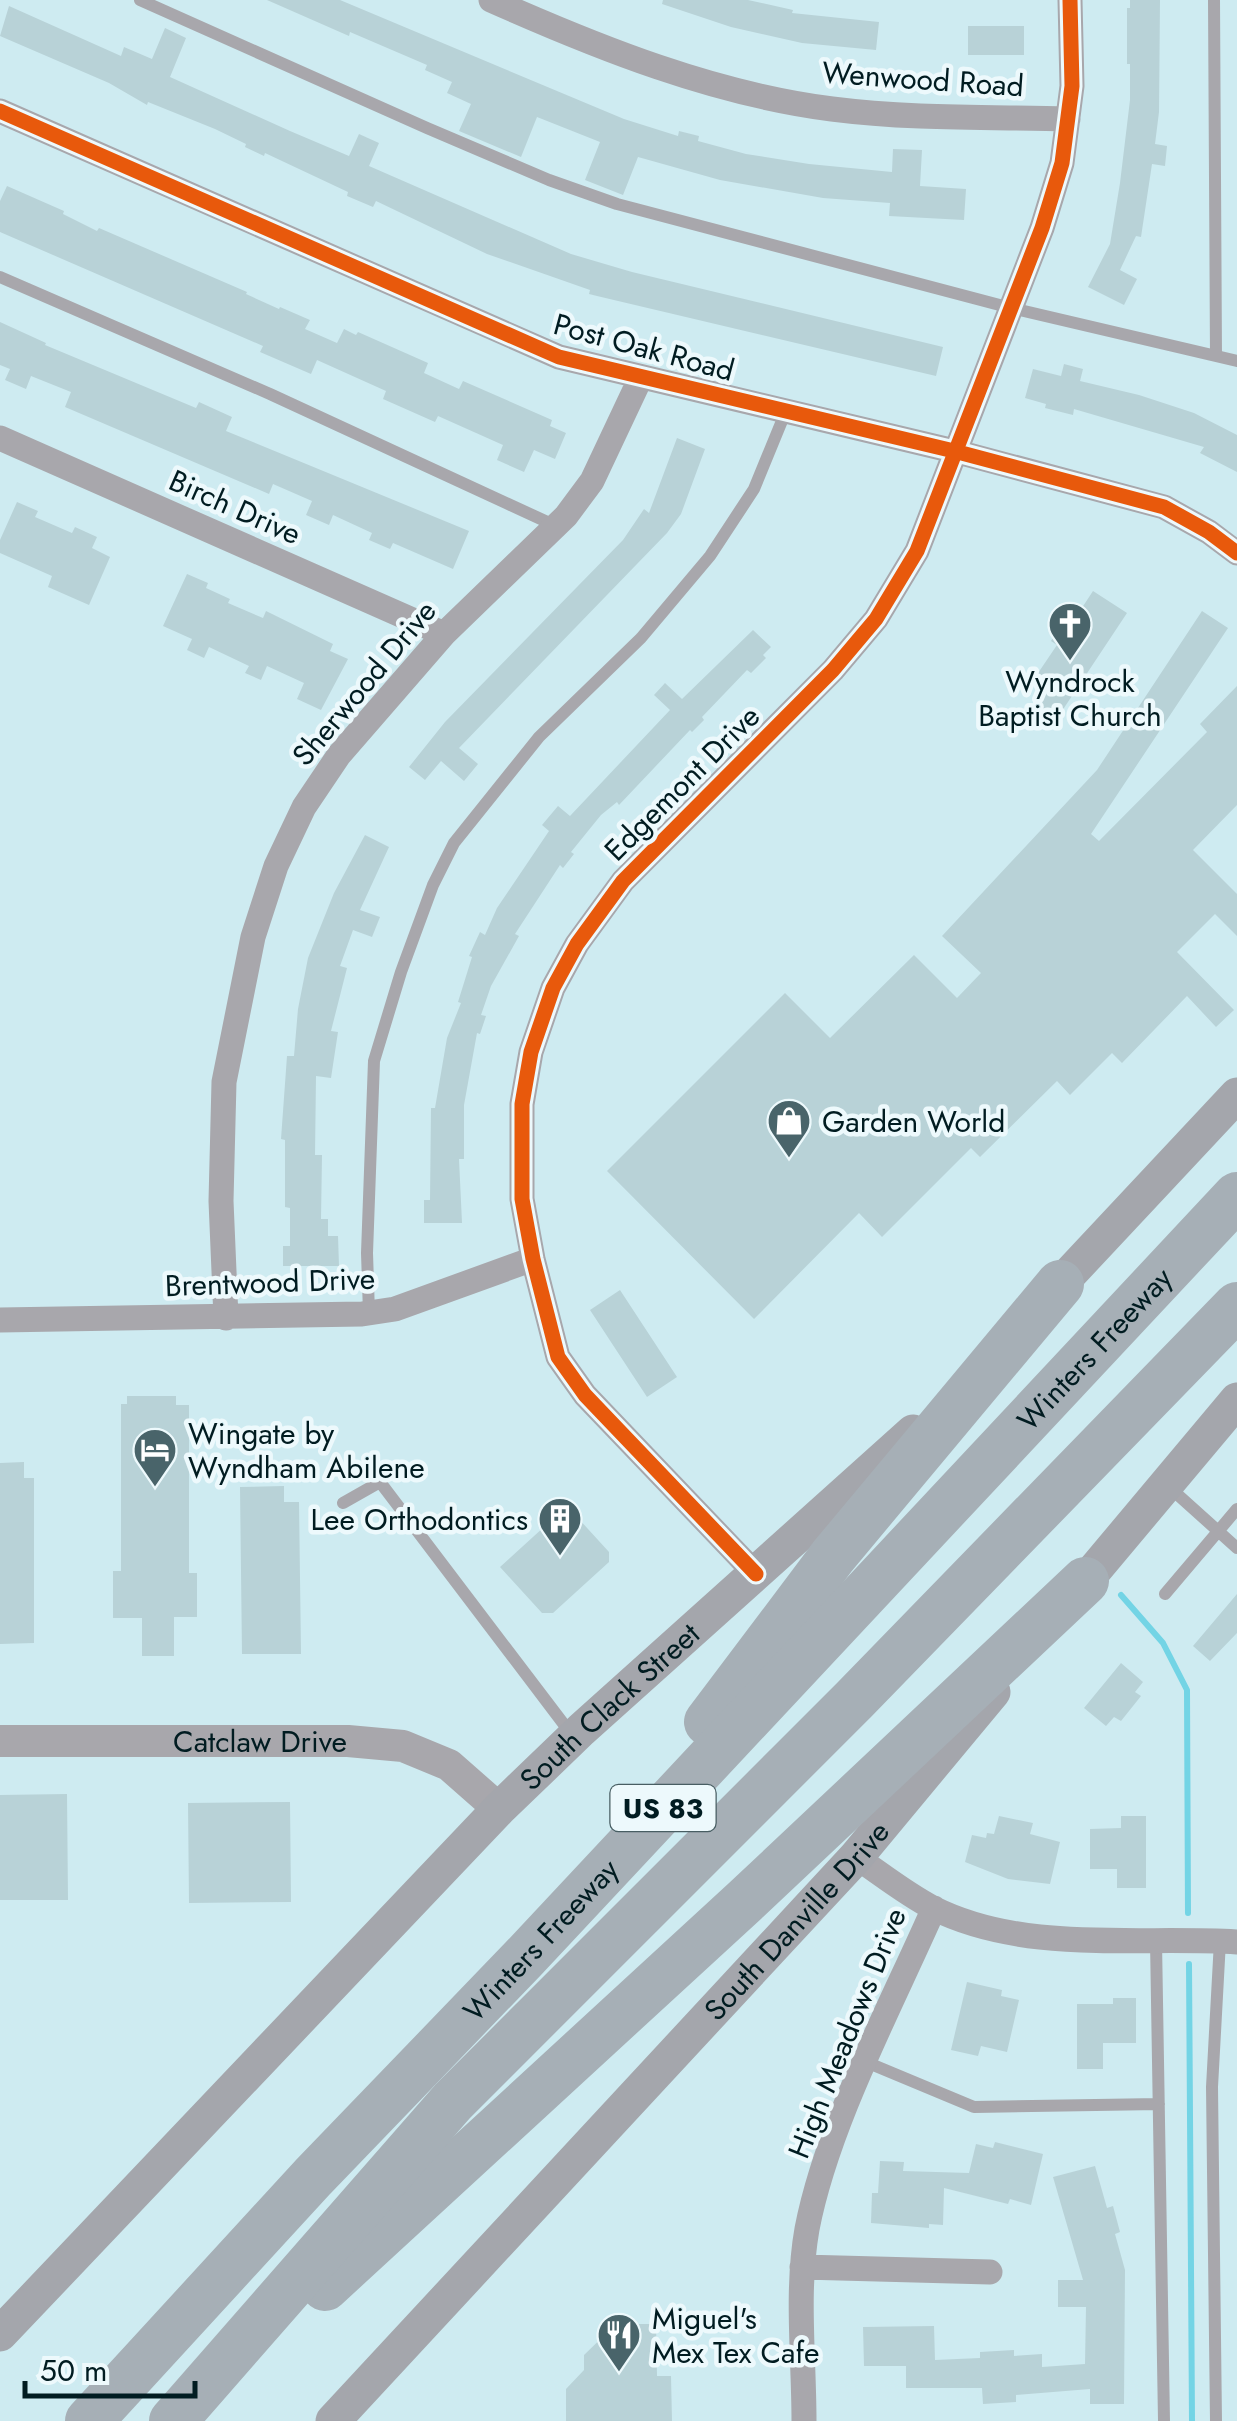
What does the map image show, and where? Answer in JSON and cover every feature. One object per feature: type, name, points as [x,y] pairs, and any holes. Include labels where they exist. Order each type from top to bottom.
[{"type":"highway","name":"Winters Freeway","points":[[89,2421],[1237,1196]]},
{"type":"highway","points":[[435,2050],[682,1757],[832,1556],[1060,1284]]},
{"type":"highway","name":"Winters Freeway","points":[[176,2421],[452,2101],[854,1700],[1237,1306]]},
{"type":"highway","points":[[176,2421],[703,1940],[1085,1581]]},
{"type":"main road","name":"South Clack Street","points":[[0,2334],[500,1810],[574,1736],[892,1452],[1060,1284],[1237,1095]]},
{"type":"main road","name":"South Danville Drive","points":[[333,2421],[856,1857],[1237,1400]]},
{"type":"street","name":"Wenwood Road","points":[[491,0],[578,39],[767,96],[831,109],[1068,119]]},
{"type":"street","name":"Edgemont Drive","points":[[756,1574],[585,1396],[558,1357],[522,1198],[522,1104],[531,1052],[552,988],[623,881],[833,670],[876,618],[917,551],[1011,308],[1062,162],[1072,86],[1070,0]]},
{"type":"street","name":"Post Oak Road","points":[[0,111],[559,357],[954,451],[1164,508],[1209,532],[1237,553]]},
{"type":"street","name":"Sherwood Drive","points":[[226,1318],[222,1201],[224,1082],[253,938],[276,866],[304,807],[339,756],[444,634],[556,526],[592,481],[640,377]]},
{"type":"street","name":"Birch Drive","points":[[0,438],[444,634]]},
{"type":"street","name":"Brentwood Drive","points":[[0,1320],[369,1313],[396,1309],[533,1259]]},
{"type":"street","name":"Catclaw Drive","points":[[0,1741],[348,1741],[403,1746],[449,1765],[500,1810]]},
{"type":"street","points":[[856,1857],[934,1908],[990,1928],[1040,1936],[1228,1942]]},
{"type":"street","name":"High Meadows Drive","points":[[804,2421],[802,2267],[808,2227],[831,2145],[934,1908]]},
{"type":"street","points":[[802,2267],[990,2272]]},
{"type":"lane","points":[[140,0],[549,180],[651,214],[1237,362]]},
{"type":"lane","points":[[1214,0],[1216,356]]},
{"type":"lane","points":[[0,277],[270,394],[556,526]]},
{"type":"lane","points":[[369,1313],[367,1253],[374,1060],[433,885],[454,844],[539,737],[640,638],[710,556],[754,489],[786,412]]},
{"type":"lane","points":[[343,1502],[380,1482],[574,1736]]},
{"type":"lane","points":[[1166,1485],[1237,1548]]},
{"type":"lane","points":[[1165,1594],[1237,1509]]},
{"type":"lane","points":[[1156,1941],[1164,2421]]},
{"type":"lane","points":[[1216,2421],[1212,2087],[1228,1942]]},
{"type":"lane","points":[[866,2062],[974,2107],[1159,2104]]},
{"type":"building","points":[[267,0],[340,0],[624,119],[678,136],[679,131],[699,136],[698,141],[746,154],[892,172],[893,149],[922,150],[920,186],[966,189],[964,220],[889,216],[890,203],[823,198],[720,180],[638,157],[623,195],[585,180],[600,142],[537,117],[521,157],[459,131],[471,104],[447,93],[452,82],[425,70],[427,65]]},
{"type":"building","points":[[663,0],[748,0],[793,10],[792,13],[879,22],[876,50],[802,43],[731,27],[662,4]]},
{"type":"building","points":[[1130,0],[1160,0],[1155,144],[1167,146],[1165,166],[1152,164],[1141,237],[1136,236],[1120,270],[1137,279],[1124,305],[1088,287],[1110,244],[1120,183],[1130,100]]},
{"type":"building","points":[[9,6],[121,56],[124,47],[152,59],[165,28],[186,38],[170,77],[349,156],[359,134],[379,143],[369,166],[571,254],[943,347],[936,376],[589,294],[590,290],[487,254],[376,201],[373,207],[347,196],[348,192],[245,147],[246,144],[215,129],[148,102],[147,105],[109,83],[0,36]]},
{"type":"building","points":[[968,26],[1024,26],[1024,55],[968,55]]},
{"type":"building","points":[[7,186],[64,211],[63,214],[97,231],[99,228],[310,320],[305,329],[337,343],[344,329],[356,335],[358,332],[428,363],[424,373],[459,389],[463,381],[552,420],[550,426],[566,433],[555,459],[534,450],[524,472],[497,460],[503,445],[438,416],[435,422],[383,399],[386,391],[317,360],[311,374],[260,352],[263,346],[0,232],[0,201]]},
{"type":"building","points":[[0,322],[196,408],[199,402],[232,417],[226,431],[469,531],[453,569],[393,543],[390,549],[369,540],[372,533],[333,515],[329,525],[306,515],[312,501],[273,484],[269,494],[65,407],[71,392],[31,376],[26,389],[5,380],[10,369],[0,365]]},
{"type":"building","points":[[1064,364],[1083,369],[1080,381],[1194,413],[1237,435],[1237,472],[1200,453],[1204,447],[1074,409],[1073,415],[1045,408],[1046,404],[1025,398],[1033,369],[1061,376]]},
{"type":"building","points":[[677,438],[705,449],[681,514],[667,533],[459,748],[478,764],[464,781],[441,761],[425,780],[409,767],[445,722],[623,540],[644,509],[649,513]]},
{"type":"building","points":[[17,502],[38,511],[35,517],[72,533],[75,527],[97,537],[92,548],[110,557],[89,605],[48,587],[52,576],[0,553],[0,540]]},
{"type":"building","points":[[187,574],[208,583],[206,588],[230,599],[228,603],[263,618],[266,611],[333,644],[330,651],[348,659],[321,710],[297,699],[304,683],[267,666],[261,680],[245,673],[249,666],[209,647],[204,658],[187,650],[192,639],[163,626]]},
{"type":"building","name":"Wyndrock Baptist Church","points":[[1093,591],[1127,613],[1056,720],[1035,706],[1047,688],[1034,679],[1057,645],[1051,641],[1067,616],[1074,620]]},
{"type":"building","points":[[1202,611],[1228,628],[1091,834],[1099,841],[1207,732],[1200,724],[1237,686],[1237,805],[1193,850],[1237,894],[1237,936],[1215,914],[1177,952],[1234,1010],[1216,1027],[1187,996],[1122,1063],[1112,1053],[1070,1095],[1057,1081],[980,1157],[971,1148],[882,1237],[859,1213],[754,1319],[607,1171],[785,993],[830,1038],[914,955],[957,998],[981,973],[942,936],[1097,770]]},
{"type":"building","points":[[753,630],[771,647],[763,655],[766,658],[751,673],[747,670],[702,717],[704,720],[619,805],[617,802],[601,815],[563,868],[560,865],[515,934],[519,936],[491,986],[481,1015],[486,1016],[480,1034],[477,1033],[464,1105],[464,1159],[459,1159],[462,1223],[424,1223],[424,1200],[430,1200],[431,1108],[435,1108],[447,1038],[461,1003],[458,1002],[472,957],[469,956],[480,932],[485,935],[497,908],[549,831],[542,825],[558,806],[570,816],[670,710],[654,695],[665,683],[682,699]]},
{"type":"building","points":[[365,835],[389,847],[360,910],[380,917],[372,937],[353,930],[340,966],[347,968],[331,1031],[338,1032],[331,1078],[316,1076],[315,1155],[322,1155],[321,1219],[328,1219],[328,1236],[338,1236],[339,1266],[283,1266],[283,1246],[290,1246],[290,1208],[285,1207],[285,1140],[281,1139],[287,1056],[294,1056],[308,958],[334,893]]},
{"type":"building","points":[[620,1290],[677,1377],[647,1397],[590,1310]]},
{"type":"building","name":"Wingate by Wyndham Abilene","points":[[127,1396],[176,1396],[176,1405],[189,1405],[189,1573],[197,1573],[197,1617],[174,1617],[174,1656],[142,1656],[142,1618],[113,1618],[113,1571],[121,1571],[121,1404],[127,1404]]},
{"type":"building","points":[[24,1462],[24,1478],[34,1478],[34,1643],[0,1644],[0,1463]]},
{"type":"building","points":[[284,1486],[284,1502],[299,1502],[301,1654],[242,1654],[240,1487]]},
{"type":"building","name":"Lee Orthodontics","points":[[567,1506],[609,1552],[609,1562],[553,1613],[542,1613],[500,1567]]},
{"type":"building","points":[[1237,1594],[1237,1633],[1210,1661],[1193,1646]]},
{"type":"building","points":[[1121,1663],[1143,1682],[1135,1692],[1141,1696],[1121,1721],[1114,1717],[1106,1726],[1084,1708]]},
{"type":"building","points":[[67,1794],[68,1900],[0,1900],[0,1795]]},
{"type":"building","points":[[290,1802],[291,1902],[189,1903],[188,1803]]},
{"type":"building","points":[[999,1816],[1033,1823],[1030,1834],[1060,1842],[1050,1884],[1008,1879],[965,1862],[972,1835],[986,1838],[987,1833],[994,1834]]},
{"type":"building","points":[[1121,1816],[1146,1816],[1146,1888],[1117,1888],[1117,1869],[1090,1869],[1090,1829],[1121,1828]]},
{"type":"building","points":[[967,1982],[1002,1990],[1001,1996],[1019,2000],[1007,2052],[981,2046],[978,2056],[951,2050]]},
{"type":"building","points":[[1113,1998],[1136,1998],[1136,2043],[1103,2043],[1103,2069],[1077,2069],[1077,2004],[1113,2004]]},
{"type":"building","points":[[995,2142],[1043,2154],[1031,2205],[1010,2199],[1008,2204],[944,2188],[943,2225],[929,2224],[929,2228],[871,2223],[872,2193],[878,2193],[880,2161],[904,2162],[903,2171],[969,2173],[976,2144],[993,2148]]},
{"type":"building","points":[[1095,2166],[1107,2208],[1113,2206],[1120,2232],[1115,2234],[1125,2270],[1124,2404],[1090,2404],[1090,2389],[1016,2395],[1016,2402],[983,2404],[982,2388],[906,2388],[906,2366],[864,2366],[863,2327],[934,2326],[935,2360],[980,2358],[980,2352],[1014,2350],[1014,2356],[1042,2354],[1042,2367],[1085,2364],[1086,2307],[1058,2307],[1058,2280],[1083,2280],[1053,2177]]},
{"type":"building","name":"Miguel's Mex Tex Cafe","points":[[616,2324],[656,2324],[657,2376],[671,2376],[672,2421],[566,2421],[566,2389],[584,2370],[584,2355]]},
{"type":"waterway","points":[[1121,1595],[1163,1643],[1187,1690],[1188,1913]]},
{"type":"waterway","points":[[1189,1964],[1192,2421]]},
{"type":"cycle path","points":[[756,1574],[585,1395],[558,1357],[522,1199],[522,1104],[531,1052],[553,988],[577,944],[623,881],[833,670],[876,619],[917,551],[1042,228],[1062,163],[1072,86],[1070,0]]},
{"type":"cycle path","points":[[0,111],[559,357],[954,451],[1164,507],[1237,553]]},
{"type":"place","name":"Wyndrock Baptist Church","points":[[1070,662]]},
{"type":"place","name":"Garden World","points":[[789,1159]]},
{"type":"place","name":"Wingate by Wyndham Abilene","points":[[155,1488]]},
{"type":"place","name":"Lee Orthodontics","points":[[560,1557]]},
{"type":"place","name":"Miguel's Mex Tex Cafe","points":[[619,2373]]}]
